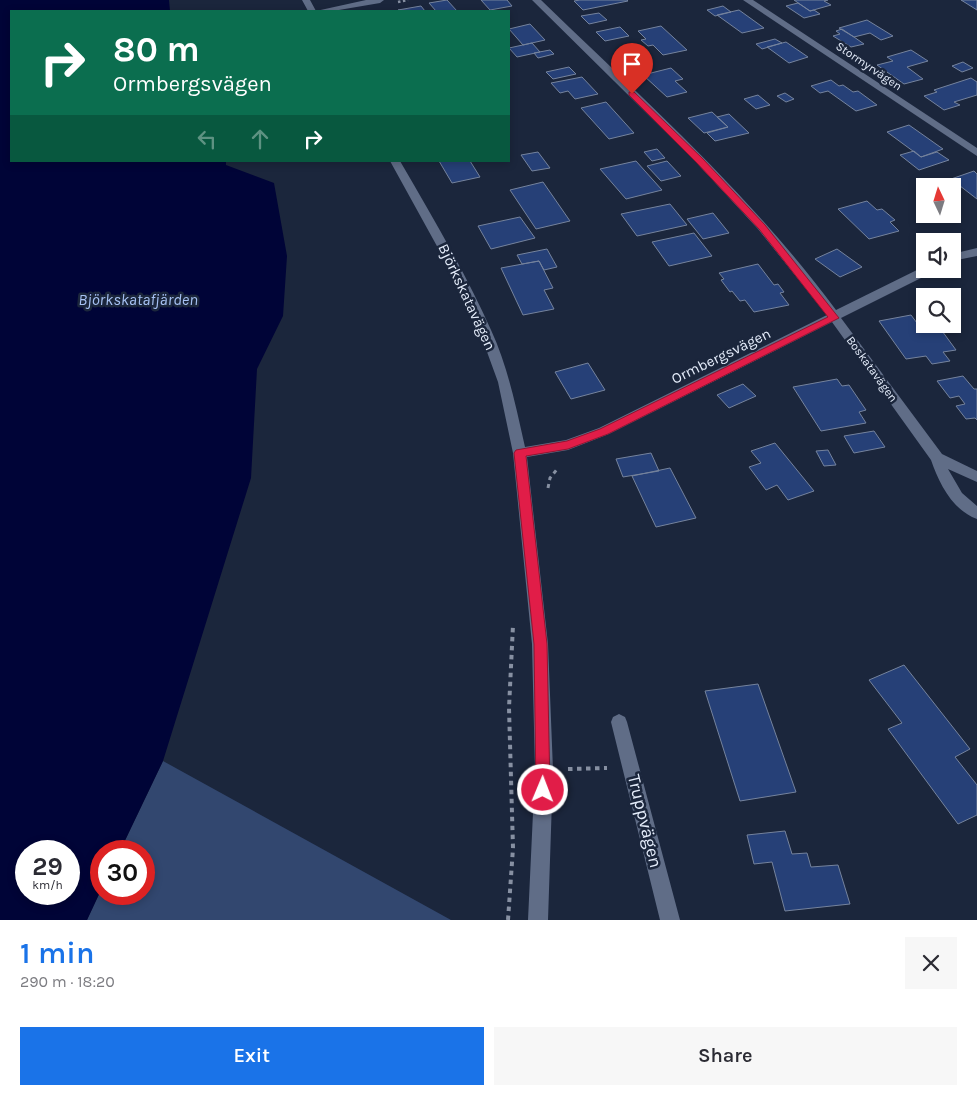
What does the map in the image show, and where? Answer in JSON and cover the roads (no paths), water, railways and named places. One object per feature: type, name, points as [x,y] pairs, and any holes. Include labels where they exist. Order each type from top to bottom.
[{"type":"street","points":[[325,10],[380,0]]},
{"type":"street","name":"Boskatavägen","points":[[536,0],[700,160],[762,227],[856,346],[937,458],[949,486],[962,503],[977,513]]},
{"type":"street","name":"Stormyrvägen","points":[[747,0],[977,153]]},
{"type":"street","name":"Björkskatavägen","points":[[396,162],[448,255],[485,330],[504,382],[520,453],[540,644],[544,770],[538,920]]},
{"type":"street","points":[[961,256],[977,252]]},
{"type":"street","name":"Ormbergsvägen","points":[[520,453],[568,445],[604,432],[916,276]]},
{"type":"street","name":"Boskatavägen","points":[[937,458],[977,476]]},
{"type":"street","name":"Truppvägen","points":[[619,722],[670,920]]},
{"type":"water","name":"Björkskatafjärden","points":[[0,0],[169,0],[170,10],[10,10],[10,162],[226,162],[226,165],[274,183],[287,256],[283,316],[257,369],[251,478],[163,761],[125,840],[90,840],[90,905],[94,905],[87,920],[0,920]]}]
